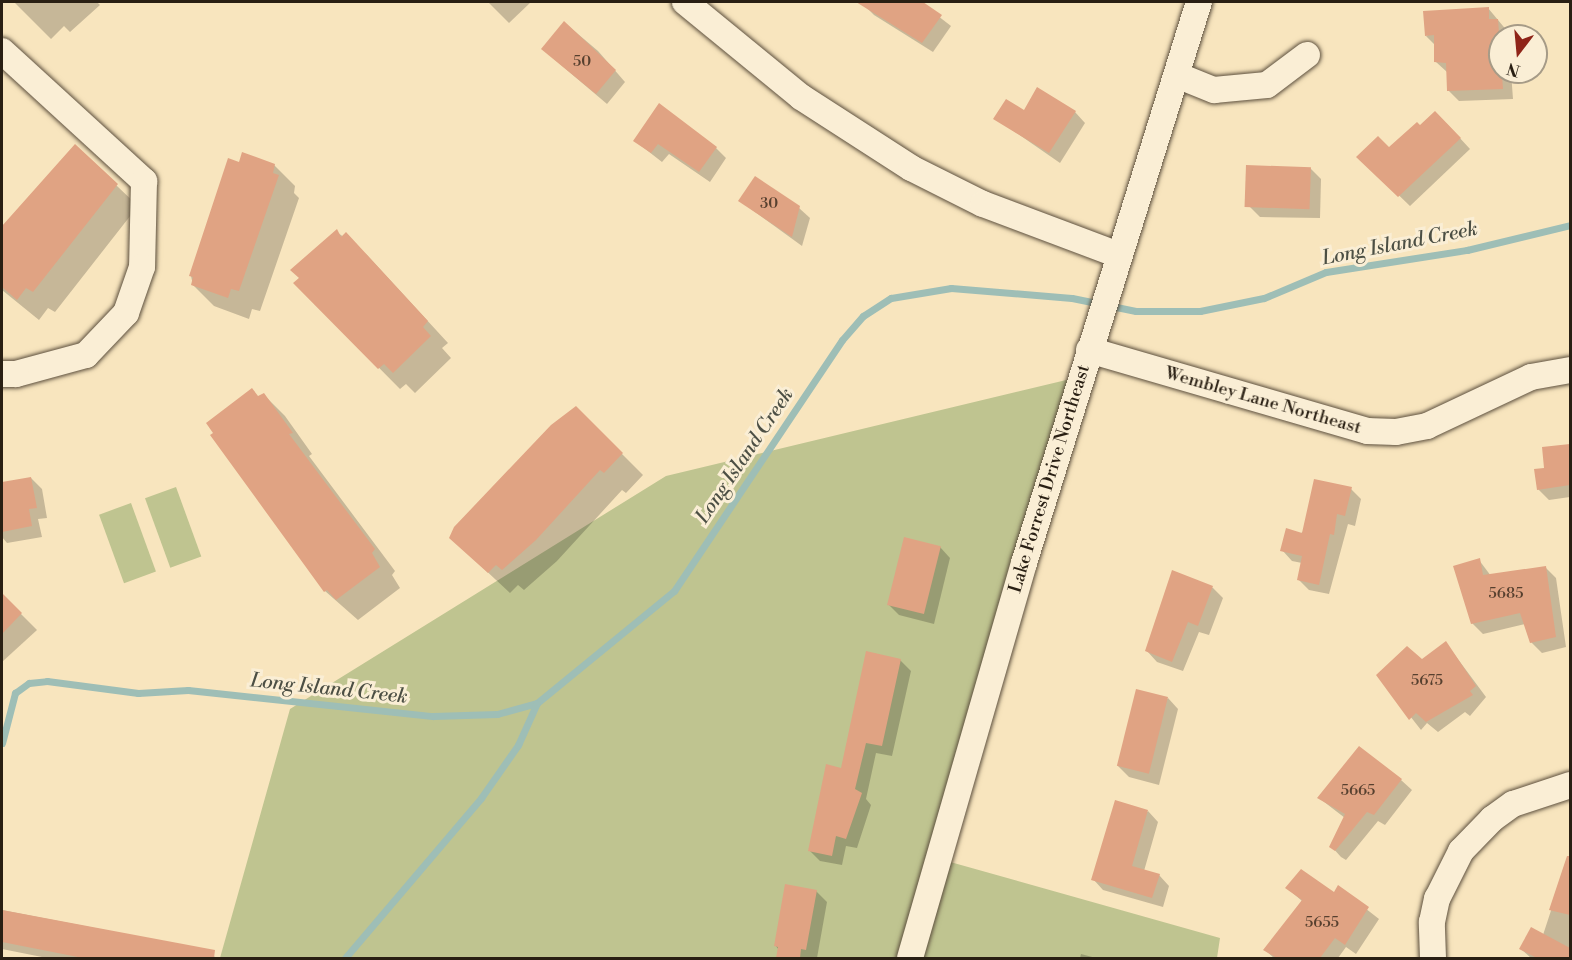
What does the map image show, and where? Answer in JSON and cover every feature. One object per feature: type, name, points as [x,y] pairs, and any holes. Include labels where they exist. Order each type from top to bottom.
[{"type":"street","points":[[684,2],[801,97],[911,168],[1115,266]]},
{"type":"street","name":"Lake Forrest Drive Northeast","points":[[910,958],[1089,350],[1179,76],[1200,2]]},
{"type":"street","points":[[2,51],[144,182],[142,267],[126,313],[86,355],[16,374],[2,374]]},
{"type":"street","points":[[1179,76],[1214,90],[1267,85],[1307,55]]},
{"type":"street","name":"Wembley Lane Northeast","points":[[1089,350],[1367,431],[1396,432],[1427,426],[1531,377],[1570,369]]},
{"type":"street","points":[[1432,958],[1432,922],[1437,899],[1461,851],[1492,819],[1513,804],[1570,785]]},
{"type":"green space","points":[[1083,376],[936,858],[1220,938],[1217,958],[220,958],[290,709],[666,476]]},
{"type":"green space","points":[[176,487],[201,557],[170,568],[145,498]]},
{"type":"green space","points":[[131,503],[156,572],[124,583],[99,515]]},
{"type":"building","points":[[856,2],[923,2],[942,15],[922,43]]},
{"type":"building","points":[[1489,7],[1489,19],[1498,19],[1498,24],[1488,24],[1488,84],[1503,84],[1503,89],[1447,91],[1446,63],[1434,62],[1434,35],[1425,36],[1423,11]]},
{"type":"building","points":[[564,21],[616,70],[596,94],[541,49]]},
{"type":"building","points":[[1037,87],[1076,111],[1049,153],[993,119],[1006,99],[1024,110]]},
{"type":"building","points":[[659,103],[717,147],[699,172],[658,144],[651,153],[633,141]]},
{"type":"building","points":[[1435,111],[1461,138],[1398,197],[1356,157],[1378,136],[1389,147],[1417,122],[1420,125]]},
{"type":"building","points":[[75,144],[118,184],[33,292],[26,288],[17,300],[2,287],[2,226]]},
{"type":"building","points":[[242,152],[275,164],[273,173],[279,175],[239,291],[231,289],[228,298],[191,285],[193,277],[189,276],[228,158],[239,162]]},
{"type":"building","points":[[1246,165],[1311,167],[1309,209],[1245,207]]},
{"type":"building","points":[[755,176],[800,206],[792,237],[738,201]]},
{"type":"building","points":[[337,229],[341,237],[346,232],[428,321],[423,327],[431,336],[393,373],[384,364],[378,369],[293,283],[299,278],[290,270]]},
{"type":"building","points":[[252,388],[258,396],[264,393],[293,433],[289,434],[375,549],[372,553],[380,567],[336,600],[327,590],[324,592],[210,435],[213,433],[206,423]]},
{"type":"building","points":[[576,406],[623,453],[604,473],[600,470],[536,540],[502,570],[496,565],[488,573],[449,538],[454,527],[551,425]]},
{"type":"building","points":[[1570,444],[1570,485],[1537,490],[1534,469],[1544,468],[1542,447]]},
{"type":"building","points":[[31,477],[37,508],[29,509],[32,526],[2,532],[2,482]]},
{"type":"building","points":[[1314,479],[1352,487],[1345,516],[1337,514],[1334,535],[1330,534],[1319,585],[1297,580],[1302,556],[1280,551],[1286,528],[1302,533]]},
{"type":"building","points":[[904,537],[941,546],[924,614],[887,605]]},
{"type":"building","points":[[1480,558],[1483,575],[1546,566],[1556,637],[1530,643],[1520,613],[1471,624],[1453,566]]},
{"type":"building","points":[[1172,570],[1213,586],[1198,626],[1188,622],[1172,662],[1145,651]]},
{"type":"building","points":[[2,593],[22,613],[2,634]]},
{"type":"building","points":[[1446,641],[1476,686],[1470,691],[1473,695],[1426,722],[1416,713],[1409,720],[1376,675],[1407,646],[1422,659]]},
{"type":"building","points":[[866,651],[901,659],[882,746],[866,743],[855,789],[862,793],[846,839],[836,836],[832,856],[808,851],[826,764],[841,768]]},
{"type":"building","points":[[1136,689],[1168,697],[1149,774],[1117,766]]},
{"type":"building","points":[[1359,746],[1402,779],[1374,815],[1367,812],[1335,851],[1329,847],[1345,814],[1317,798]]},
{"type":"building","points":[[1115,800],[1148,810],[1132,866],[1160,874],[1152,898],[1091,880]]},
{"type":"building","points":[[1567,856],[1570,856],[1570,915],[1549,910]]},
{"type":"building","points":[[1301,869],[1334,892],[1338,885],[1369,907],[1345,945],[1335,938],[1320,958],[1277,958],[1263,950],[1302,900],[1285,888]]},
{"type":"building","points":[[785,884],[817,890],[806,950],[801,949],[800,958],[776,958],[778,947],[774,946]]},
{"type":"building","points":[[2,910],[215,950],[214,958],[83,958],[2,942]]},
{"type":"building","points":[[1531,927],[1570,948],[1570,958],[1537,958],[1519,949]]},
{"type":"waterway","name":"Long Island Creek","points":[[2,743],[15,693],[29,683],[47,681],[138,693],[188,690],[433,716],[497,714],[537,703],[674,591],[842,340],[863,316],[891,298],[951,288],[1072,298],[1136,311],[1200,311],[1264,298],[1326,272],[1467,250],[1570,225]]},
{"type":"waterway","points":[[345,958],[481,798],[518,745],[537,703]]}]
